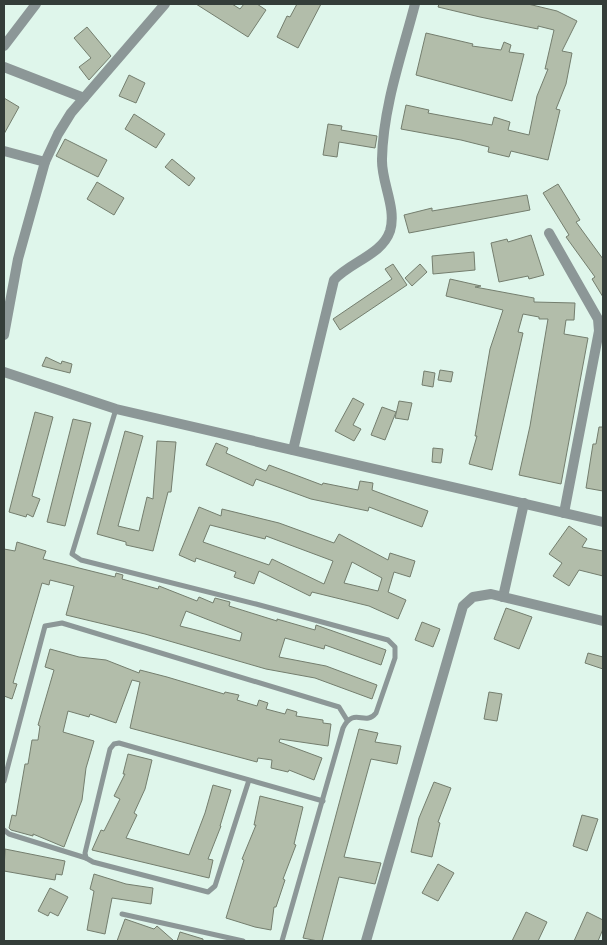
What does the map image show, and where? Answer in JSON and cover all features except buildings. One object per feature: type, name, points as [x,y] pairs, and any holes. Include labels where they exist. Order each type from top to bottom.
[{"type":"street","points":[[4,46],[36,4]]},
{"type":"street","points":[[4,335],[18,259],[45,162],[58,134],[84,98],[165,4]]},
{"type":"street","points":[[293,450],[334,280],[339,274],[368,256],[386,240],[391,230],[391,209],[382,161],[384,137],[394,83],[415,4]]},
{"type":"street","points":[[4,67],[84,98]]},
{"type":"street","points":[[4,151],[45,162]]},
{"type":"street","points":[[548,233],[598,319],[599,331],[564,512]]},
{"type":"street","points":[[4,372],[116,409],[603,522]]},
{"type":"street","points":[[503,597],[524,503]]},
{"type":"street","points":[[366,941],[463,606],[473,597],[491,594],[603,621]]},
{"type":"lane","points":[[116,409],[72,554],[81,560],[256,604],[393,643],[395,658],[376,713],[373,717],[366,719],[354,716],[347,720],[282,941]]},
{"type":"lane","points":[[4,780],[45,626],[62,623],[339,707],[347,720]]},
{"type":"lane","points":[[86,858],[85,853],[110,749],[114,744],[119,743],[323,800]]},
{"type":"lane","points":[[4,830],[10,834],[86,858],[93,862],[208,892],[215,886],[249,780]]},
{"type":"lane","points":[[122,914],[243,941]]}]
